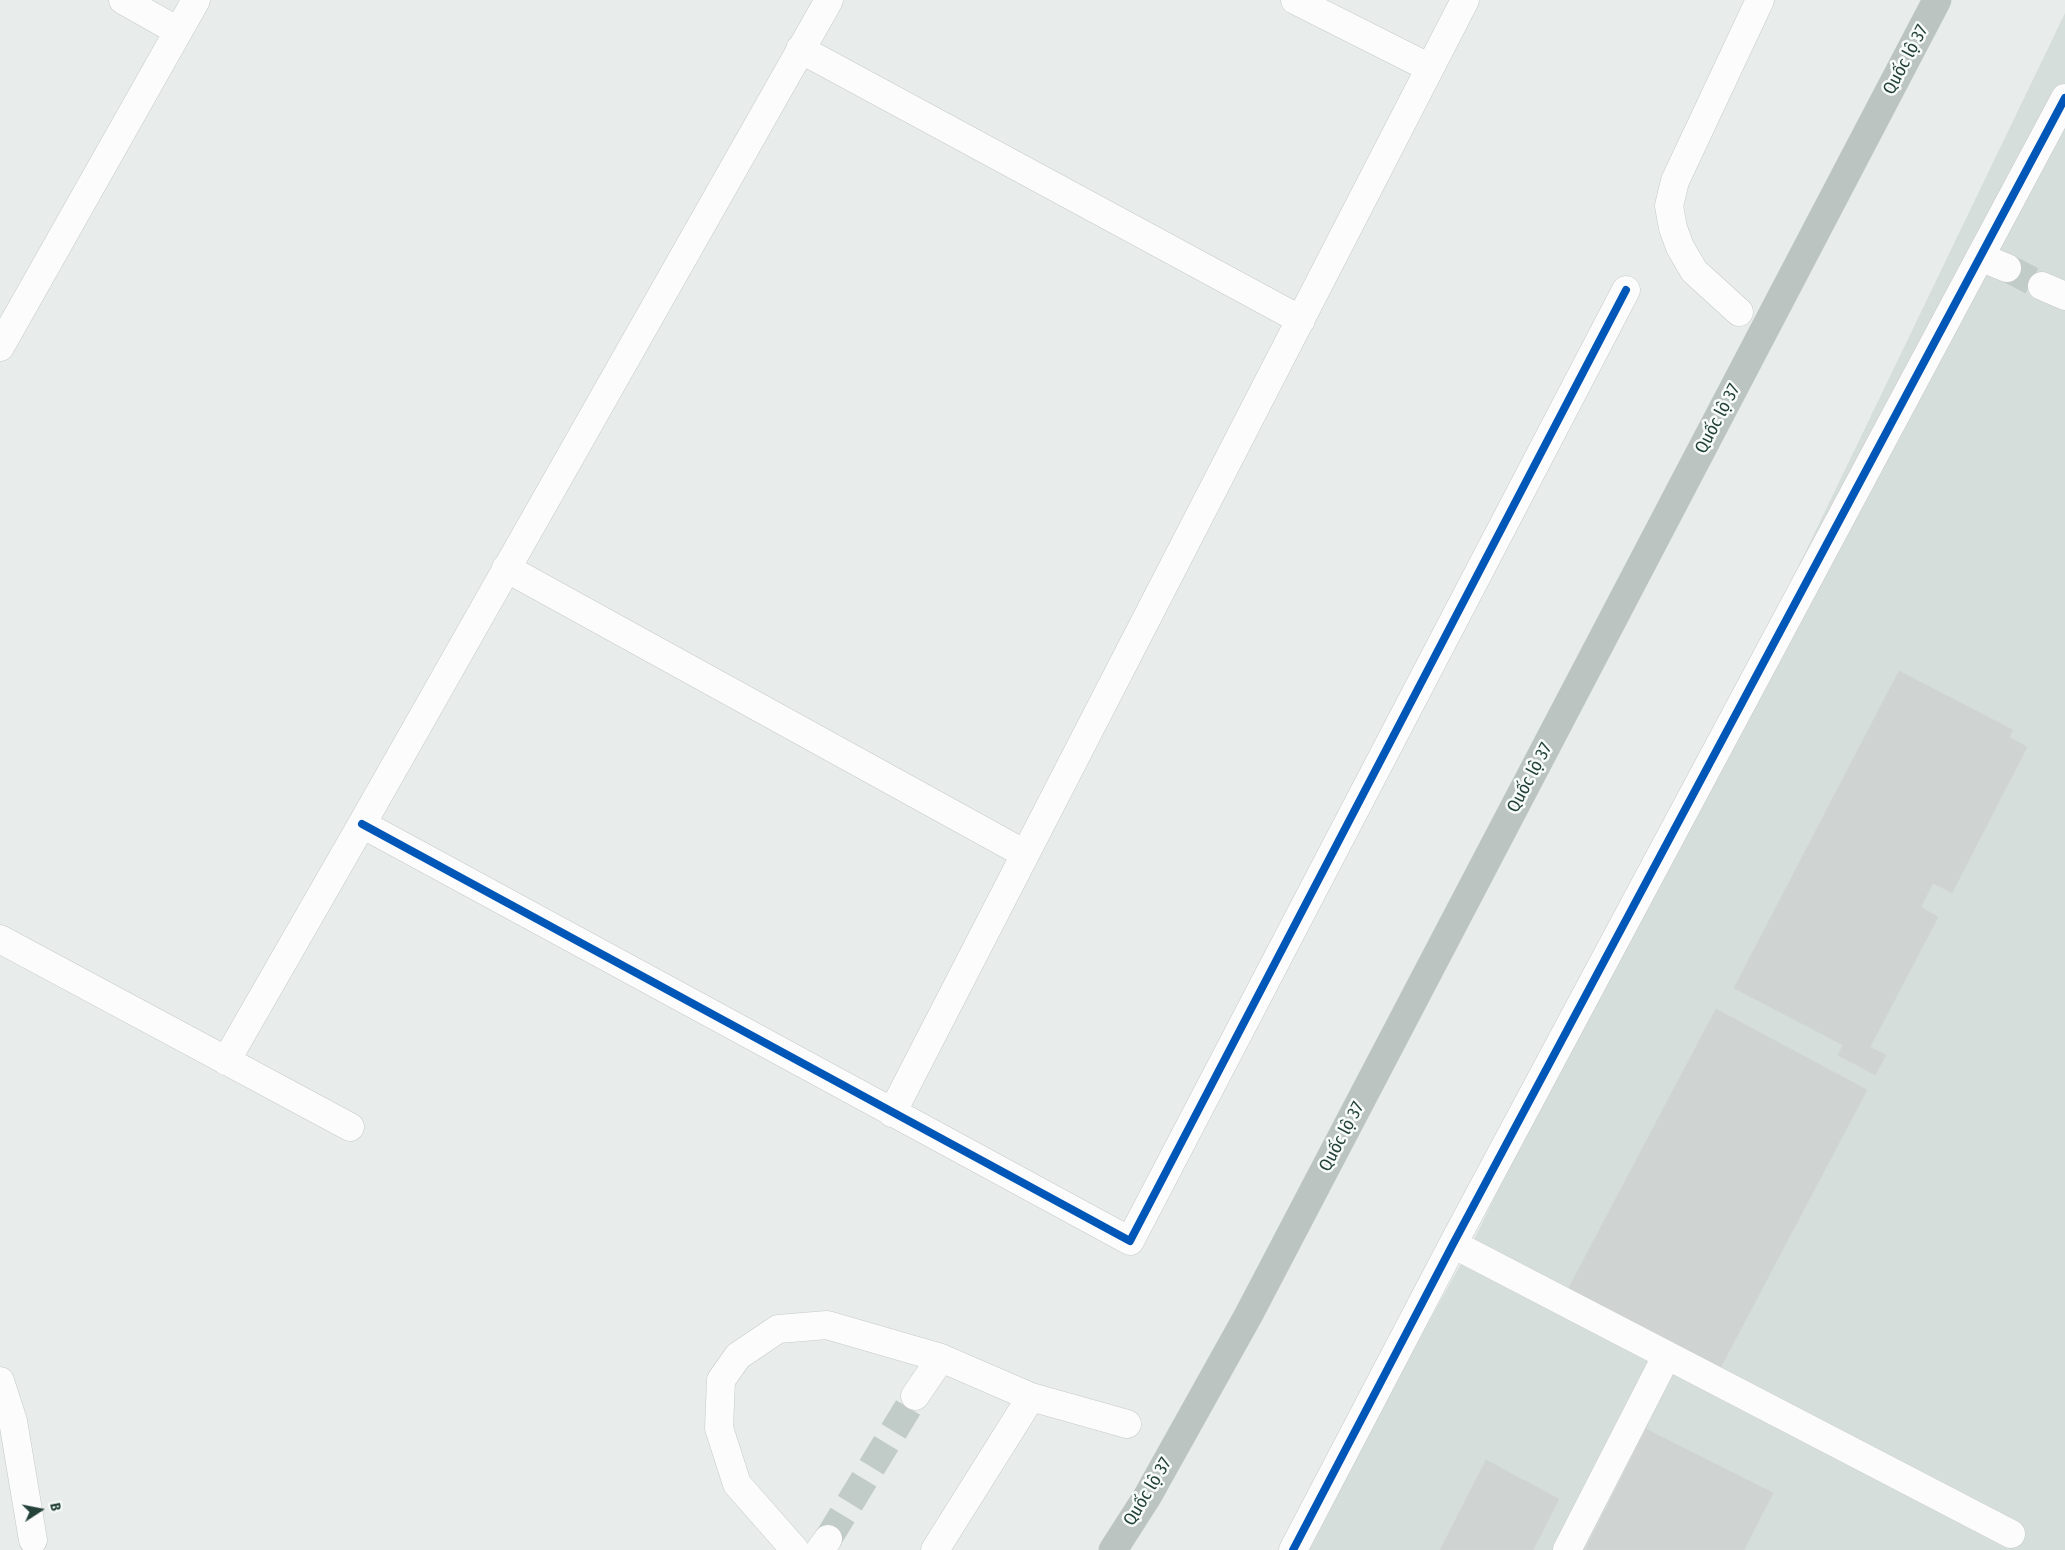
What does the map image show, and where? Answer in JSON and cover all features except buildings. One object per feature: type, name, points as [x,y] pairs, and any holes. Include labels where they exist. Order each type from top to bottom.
[{"type":"highway","name":"Quốc lộ 37","points":[[1113,1550],[1147,1497],[1248,1316],[1937,0]]},
{"type":"street","points":[[123,0],[178,31]]},
{"type":"street","points":[[0,347],[196,0]]},
{"type":"street","points":[[226,1061],[828,0]]},
{"type":"street","points":[[1295,0],[1430,68]]},
{"type":"street","points":[[892,1113],[1466,0]]},
{"type":"street","points":[[1739,312],[1694,270],[1680,247],[1673,228],[1669,206],[1675,181],[1760,0]]},
{"type":"street","points":[[800,49],[1301,320]]},
{"type":"street","points":[[1294,1550],[1453,1244],[2065,98]]},
{"type":"street","points":[[1980,257],[2007,268]]},
{"type":"street","points":[[362,824],[1130,1242],[1626,290]]},
{"type":"street","points":[[506,568],[1025,854]]},
{"type":"street","points":[[0,939],[350,1127]]},
{"type":"street","points":[[1453,1244],[2011,1534]]},
{"type":"street","points":[[795,1550],[737,1484],[719,1428],[722,1380],[738,1356],[778,1329],[827,1325],[941,1358],[1031,1397],[1127,1424]]},
{"type":"street","points":[[1567,1550],[1667,1355]]},
{"type":"street","points":[[915,1396],[941,1358]]},
{"type":"street","points":[[0,1380],[13,1421],[33,1540]]},
{"type":"street","points":[[935,1550],[1031,1397]]},
{"type":"shaded area","points":[[2065,13],[2065,1550],[1301,1550],[1471,1246]]},
{"type":"tunnel","points":[[2007,268],[2042,286]]},
{"type":"tunnel","points":[[828,1539],[915,1396]]},
{"type":"cycle path","points":[[1293,1550],[1453,1244],[2065,98]]},
{"type":"cycle path","points":[[362,824],[1130,1241],[1626,290]]}]
